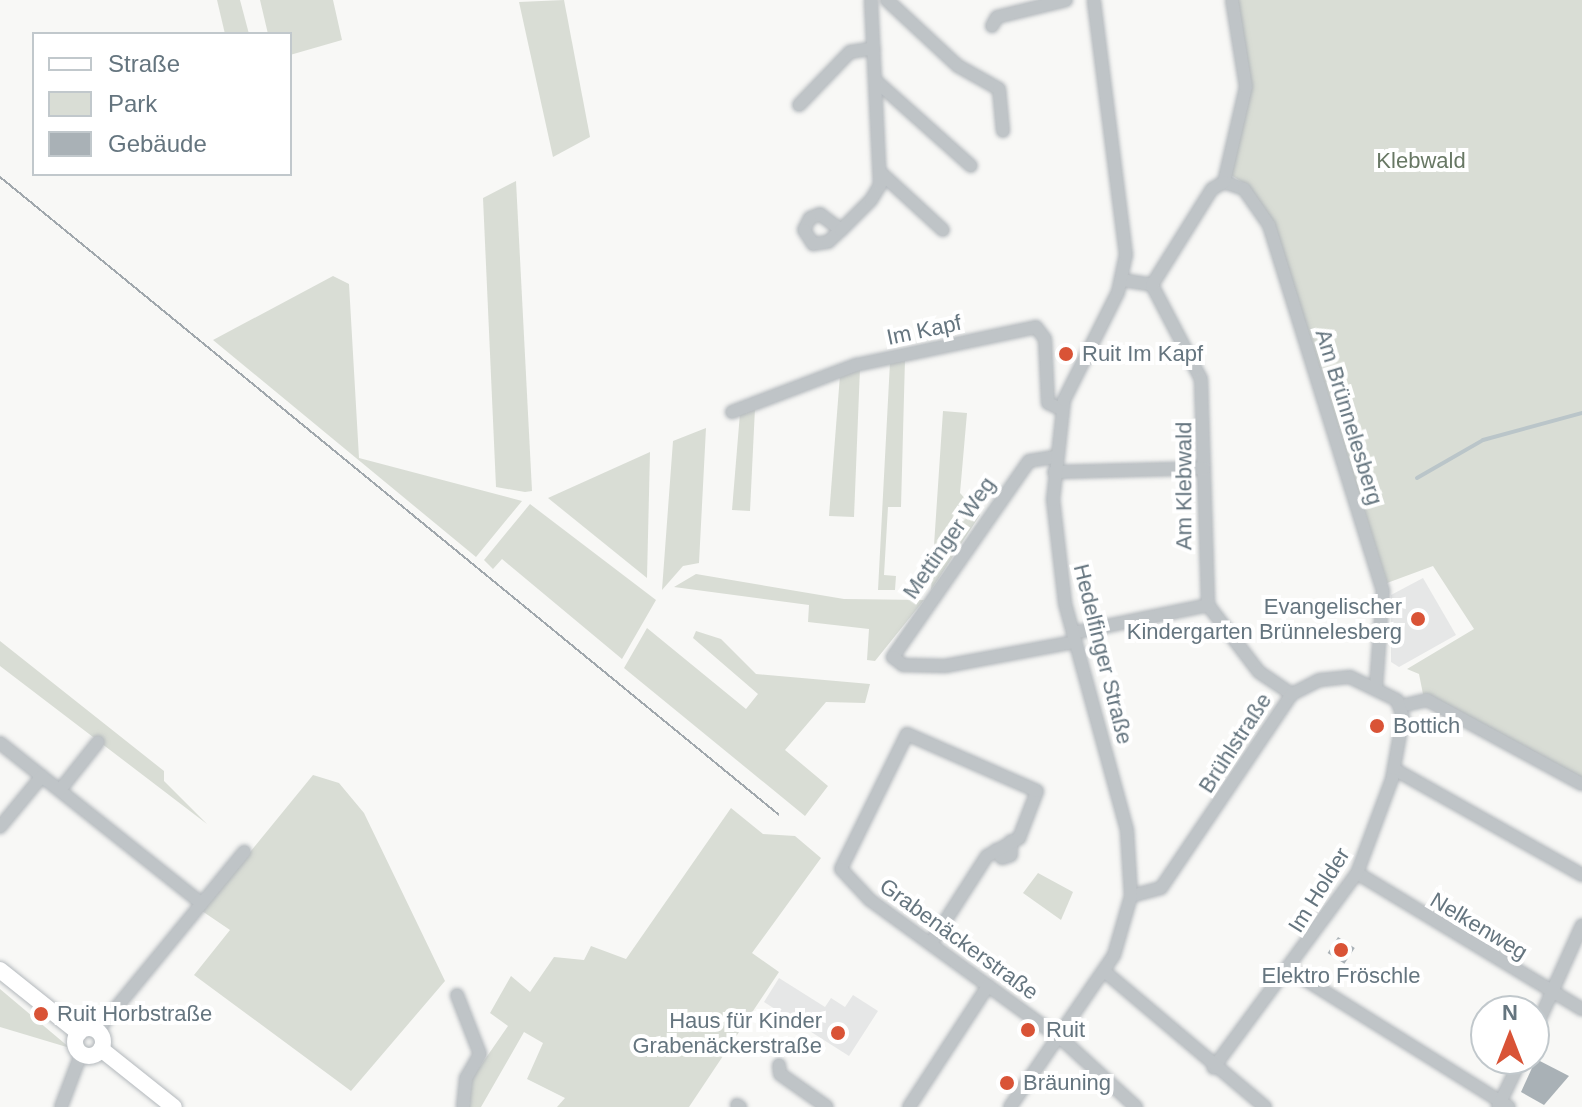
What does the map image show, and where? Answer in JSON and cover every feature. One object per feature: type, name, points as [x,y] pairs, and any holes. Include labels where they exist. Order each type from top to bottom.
[{"type":"main road","points":[[0,970],[79,1033],[97,1031],[101,1049],[174,1107]]},
{"type":"main road","points":[[79,1033],[81,1054],[101,1049]]},
{"type":"street","points":[[841,230],[874,196],[881,173],[871,0]]},
{"type":"street","points":[[887,0],[958,66],[981,73],[999,89],[1003,131]]},
{"type":"street","points":[[992,26],[997,17],[1066,0]]},
{"type":"street","name":"Hedelfinger Straße","points":[[1010,1107],[1104,971],[1125,933],[1131,896],[1127,830],[1074,638],[1055,536],[1054,457],[1061,409],[1122,280],[1127,224],[1094,0]]},
{"type":"street","points":[[1122,280],[1152,285],[1212,189],[1224,182],[1246,87],[1232,0]]},
{"type":"street","points":[[799,105],[850,52],[874,48]]},
{"type":"street","points":[[876,81],[971,166]]},
{"type":"street","points":[[881,173],[943,230]]},
{"type":"street","name":"Am Brünnelesberg","points":[[1224,182],[1244,189],[1269,225],[1384,595],[1376,686]]},
{"type":"street","name":"Am Klebwald","points":[[1152,285],[1201,379],[1208,605]]},
{"type":"street","name":"Im Kapf","points":[[732,412],[861,364],[1036,327],[1045,339],[1048,403],[1061,409]]},
{"type":"street","name":"Mettinger Weg","points":[[1054,457],[1029,461],[896,650],[895,661],[945,666],[1074,638]]},
{"type":"street","points":[[1054,472],[1204,468]]},
{"type":"street","points":[[1074,638],[1208,605],[1259,672],[1292,694]]},
{"type":"street","name":"Brühlstraße","points":[[1131,896],[1161,888],[1292,694],[1336,677],[1376,686],[1401,706]]},
{"type":"street","points":[[1401,706],[1427,700],[1582,784]]},
{"type":"street","name":"Im Holder","points":[[1213,1068],[1290,970],[1357,873],[1394,769],[1401,706]]},
{"type":"street","name":"Grabenäckerstraße","points":[[933,940],[996,850],[1002,858],[1011,855],[1011,841],[1019,838],[1035,787],[907,734],[841,869],[870,900],[933,940],[988,986],[1059,1037],[1136,1107]]},
{"type":"street","points":[[60,790],[98,742]]},
{"type":"street","points":[[0,743],[200,902]]},
{"type":"street","points":[[1394,769],[1582,875]]},
{"type":"street","points":[[0,827],[42,776]]},
{"type":"street","points":[[97,1031],[244,852]]},
{"type":"street","name":"Nelkenweg","points":[[1357,873],[1582,1009]]},
{"type":"street","points":[[1550,997],[1582,925]]},
{"type":"street","points":[[1290,970],[1503,1105],[1515,1075]]},
{"type":"street","points":[[1104,971],[1213,1068],[1265,1107]]},
{"type":"street","points":[[909,1107],[988,986]]},
{"type":"street","points":[[457,995],[480,1054],[466,1078],[463,1107]]},
{"type":"street","points":[[61,1107],[81,1054]]},
{"type":"street","points":[[779,1065],[783,1077],[827,1107]]},
{"type":"shaded area","name":"Evangelischer Kindergarten Brünnelesberg","points":[[1423,578],[1456,635],[1399,667],[1391,662],[1391,595]]},
{"type":"shaded area","name":"Haus für Kinder Grabenäckerstraße","points":[[779,978],[825,1007],[831,998],[845,1007],[853,995],[878,1011],[849,1056],[764,1002]]},
{"type":"green space","points":[[217,0],[240,0],[248,32],[225,32]]},
{"type":"green space","points":[[260,0],[333,0],[342,40],[292,54],[292,32],[268,32]]},
{"type":"green space","points":[[564,0],[590,137],[553,157],[519,2]]},
{"type":"green space","name":"Klebwald","points":[[1235,0],[1582,0],[1582,780],[1423,694],[1419,674],[1407,669],[1474,629],[1433,566],[1387,583],[1273,222],[1247,185],[1231,175],[1242,121]]},
{"type":"green space","points":[[516,181],[532,491],[525,492],[496,487],[483,198]]},
{"type":"green space","points":[[333,276],[349,284],[359,458],[522,501],[476,557],[213,340]]},
{"type":"green space","points":[[905,359],[901,507],[888,507],[884,575],[896,576],[895,590],[878,590],[890,362]]},
{"type":"green space","points":[[860,368],[854,517],[829,516],[840,375]]},
{"type":"green space","points":[[755,408],[750,511],[732,510],[740,413]]},
{"type":"green space","points":[[943,411],[967,413],[960,493],[980,515],[931,590]]},
{"type":"green space","points":[[706,428],[699,563],[683,566],[662,590],[673,441]]},
{"type":"green space","points":[[650,452],[647,578],[548,498]]},
{"type":"green space","points":[[530,504],[656,600],[622,659],[502,559],[493,569],[484,560]]},
{"type":"green space","points":[[696,574],[844,599],[924,600],[875,661],[867,660],[869,629],[808,622],[809,605],[674,587]]},
{"type":"green space","points":[[647,628],[746,709],[758,694],[693,638],[696,631],[721,639],[756,674],[870,684],[865,703],[826,702],[785,750],[828,786],[805,816],[624,668]]},
{"type":"green space","points":[[0,641],[164,771],[164,781],[207,824],[0,666]]},
{"type":"green space","points":[[313,775],[339,783],[364,813],[445,981],[351,1091],[194,975],[230,930],[202,911]]},
{"type":"green space","points":[[731,808],[763,834],[795,836],[821,858],[752,953],[779,972],[689,1107],[557,1107],[565,1098],[527,1079],[543,1043],[524,1032],[481,1107],[469,1107],[472,1078],[508,1026],[490,1013],[511,976],[530,992],[554,957],[584,960],[591,946],[626,959]]},
{"type":"green space","points":[[1038,873],[1073,892],[1061,920],[1023,893]]},
{"type":"green space","points":[[0,989],[70,1048],[0,1027]]},
{"type":"building","name":"Elektro Fröschle","points":[[1338,937],[1355,948],[1344,964],[1328,953]]},
{"type":"building","points":[[1550,1066],[1569,1076],[1544,1105],[1521,1092],[1529,1075],[1550,1075]]},
{"type":"waterway","points":[[1417,478],[1483,440],[1582,413]]},
{"type":"tram line","points":[[0,177],[778,814]]},
{"type":"place","name":"Ruit Im Kapf","points":[[1066,354]]},
{"type":"place","name":"Evangelischer Kindergarten Brünnelesberg","points":[[1418,619]]},
{"type":"place","name":"Bottich","points":[[1377,726]]},
{"type":"place","name":"Elektro Fröschle","points":[[1341,950]]},
{"type":"place","name":"Ruit Horbstraße","points":[[41,1014]]},
{"type":"place","name":"Ruit","points":[[1028,1030]]},
{"type":"place","name":"Haus für Kinder Grabenäckerstraße","points":[[838,1033]]},
{"type":"place","name":"Bräuning","points":[[1007,1083]]}]
